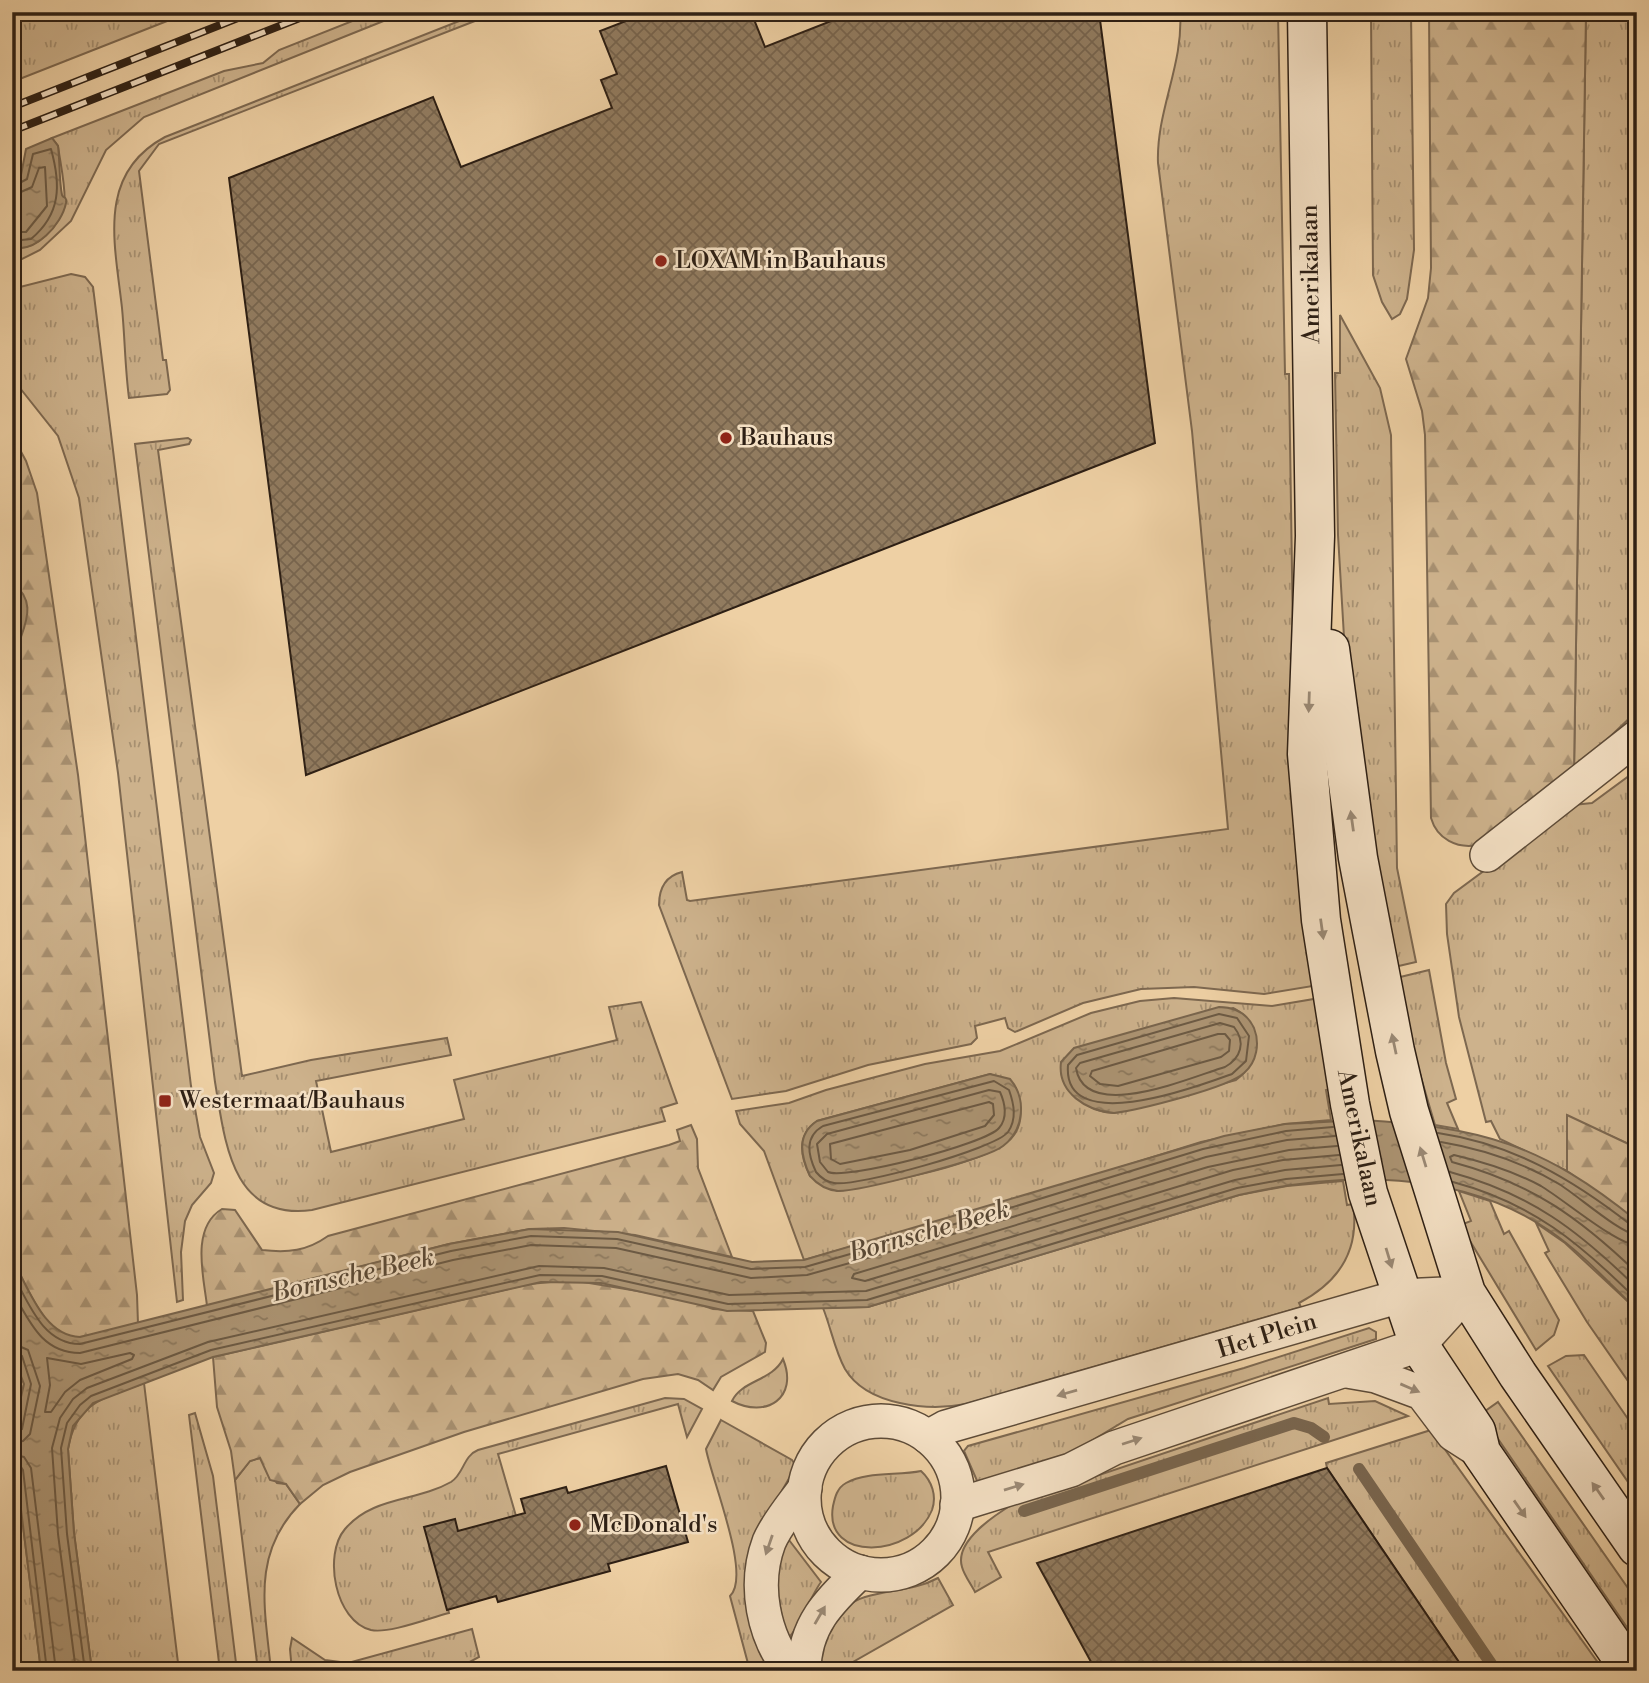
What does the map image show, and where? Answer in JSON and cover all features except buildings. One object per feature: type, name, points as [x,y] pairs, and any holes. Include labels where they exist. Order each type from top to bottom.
[{"type":"main road","name":"Amerikalaan","points":[[1307,12],[1315,536],[1307,754],[1321,920],[1350,1104],[1368,1193],[1419,1345],[1476,1431],[1481,1452],[1631,1671]]},
{"type":"main road","name":"Amerikalaan","points":[[1315,536],[1358,858],[1409,1111],[1466,1293],[1518,1375],[1637,1547]]},
{"type":"street","points":[[1487,855],[1637,737]]},
{"type":"street","points":[[957,1505],[1071,1470],[1114,1448],[1419,1345],[1466,1293]]},
{"type":"street","name":"Het Plein","points":[[928,1437],[946,1427],[1401,1296],[1466,1293]]},
{"type":"street","points":[[1344,1371],[1376,1376],[1422,1393],[1453,1434],[1481,1452]]},
{"type":"street","points":[[890,1421],[914,1428],[928,1437],[950,1463],[958,1487],[957,1505],[948,1536],[933,1555],[898,1573],[860,1572],[837,1561],[819,1543],[805,1508],[805,1488],[813,1462],[822,1448],[852,1426],[890,1421]]},
{"type":"street","points":[[791,1671],[781,1658],[766,1621],[762,1577],[774,1533],[805,1488]]},
{"type":"street","points":[[804,1671],[808,1638],[821,1611],[860,1572]]},
{"type":"green space","points":[[12,12],[190,12],[12,82]]},
{"type":"green space","points":[[375,12],[406,12],[144,117],[106,150],[71,221],[40,250],[12,264],[12,247],[20,248],[37,242],[52,229],[62,214],[64,185],[58,146],[52,138],[224,71],[263,63],[279,50]]},
{"type":"green space","points":[[482,12],[498,12],[159,144],[139,171],[163,360],[166,360],[170,390],[167,394],[129,398],[114,236],[115,212],[119,190],[128,170],[143,152],[165,137]]},
{"type":"green space","points":[[1180,12],[1278,12],[1285,374],[1289,374],[1294,704],[1319,985],[1264,994],[1194,987],[1141,989],[1083,1003],[1015,1032],[1008,1028],[1005,1018],[975,1026],[977,1038],[971,1044],[868,1065],[786,1091],[732,1099],[659,905],[662,888],[672,876],[682,872],[687,900],[690,901],[1228,829],[1192,431],[1158,163],[1161,125],[1178,50]]},
{"type":"green space","points":[[1371,12],[1411,12],[1414,250],[1407,299],[1400,314],[1392,319],[1382,302],[1373,275]]},
{"type":"green space","points":[[1429,12],[1586,12],[1574,771],[1478,845],[1470,846],[1455,844],[1443,837],[1431,818],[1425,435],[1422,411],[1406,359],[1428,298],[1431,268]]},
{"type":"green space","points":[[1586,12],[1637,12],[1637,711],[1574,771]]},
{"type":"green space","points":[[71,274],[85,277],[93,287],[191,1086],[200,1137],[214,1173],[211,1183],[192,1205],[185,1221],[181,1252],[183,1300],[177,1302],[118,773],[79,498],[58,436],[12,378],[12,289]]},
{"type":"green space","points":[[1340,315],[1380,388],[1391,435],[1397,868],[1416,962],[1390,968],[1346,671],[1338,535],[1335,373],[1340,373]]},
{"type":"green space","points":[[12,435],[26,461],[37,493],[78,775],[137,1295],[138,1324],[79,1337],[67,1335],[47,1320],[30,1295],[12,1259],[12,638],[21,637],[16,584],[12,582]]},
{"type":"green space","points":[[188,438],[191,440],[189,444],[158,450],[242,1076],[311,1060],[447,1038],[451,1055],[316,1081],[331,1152],[464,1119],[454,1080],[617,1040],[609,1007],[641,1002],[677,1103],[661,1108],[665,1121],[312,1210],[285,1210],[264,1203],[248,1190],[229,1151],[215,1082],[135,444]]},
{"type":"green space","points":[[1637,770],[1637,1148],[1567,1116],[1567,1171],[1500,1139],[1491,1121],[1486,1122],[1459,1017],[1447,934],[1446,904],[1454,893],[1573,805],[1592,803]]},
{"type":"green space","points":[[1429,970],[1446,1063],[1456,1099],[1447,1103],[1458,1129],[1435,1125],[1392,979]]},
{"type":"green space","points":[[1174,998],[1272,1006],[1320,998],[1337,1088],[1326,1090],[1331,1120],[1285,1124],[1201,1142],[999,1205],[804,1260],[764,1151],[740,1124],[736,1111],[789,1103],[826,1090],[925,1064],[1000,1051],[1091,1013],[1140,1001]],"holes":[[[1233,1008],[1250,1023],[1256,1042],[1251,1063],[1236,1080],[1114,1113],[1088,1106],[1074,1095],[1064,1081],[1061,1073],[1080,1047]],[[990,1074],[1016,1088],[1019,1100],[1021,1112],[1017,1130],[1003,1145],[962,1163],[844,1190],[837,1191],[810,1176],[802,1146],[806,1133],[817,1121]]]},
{"type":"green space","points":[[1567,1115],[1637,1148],[1637,1221],[1567,1171]]},
{"type":"green space","points":[[691,1125],[697,1139],[698,1168],[732,1257],[635,1235],[564,1228],[530,1229],[449,1244],[207,1306],[202,1241],[212,1217],[222,1209],[235,1210],[262,1250],[297,1250],[328,1236],[669,1145],[680,1141],[677,1130]]},
{"type":"green space","points":[[1343,1181],[1347,1205],[1353,1204],[1354,1221],[1350,1250],[1336,1275],[1299,1303],[1301,1307],[966,1404],[917,1406],[883,1398],[868,1391],[845,1369],[823,1308],[868,1307],[1239,1195],[1287,1186]]},
{"type":"green space","points":[[1459,1191],[1490,1201],[1504,1234],[1509,1231],[1559,1320],[1554,1335],[1536,1350],[1467,1236],[1463,1224],[1471,1221]]},
{"type":"green space","points":[[1536,1223],[1565,1243],[1637,1310],[1637,1394],[1587,1322],[1545,1253],[1549,1251]]},
{"type":"green space","points":[[571,1280],[680,1298],[713,1309],[753,1311],[766,1343],[765,1352],[721,1377],[713,1390],[698,1380],[678,1374],[643,1379],[464,1432],[350,1472],[323,1485],[300,1504],[286,1484],[270,1480],[260,1458],[250,1461],[235,1480],[231,1451],[217,1407],[213,1357],[530,1284]]},
{"type":"green space","points":[[1369,1328],[1376,1332],[1376,1339],[1128,1419],[1058,1461],[978,1483],[964,1451],[968,1446],[1244,1368]]},
{"type":"green space","points":[[12,1353],[24,1384],[18,1410],[14,1453],[41,1671],[12,1671]]},
{"type":"green space","points":[[1584,1355],[1637,1432],[1637,1495],[1548,1366],[1566,1356]]},
{"type":"green space","points":[[783,1359],[787,1385],[776,1401],[757,1408],[732,1401],[743,1389],[772,1372]]},
{"type":"green space","points":[[144,1383],[179,1671],[92,1671],[74,1533],[68,1449],[72,1433],[85,1411],[104,1398]]},
{"type":"green space","points":[[665,1398],[684,1399],[702,1409],[687,1437],[678,1404],[498,1454],[516,1516],[429,1540],[449,1613],[379,1631],[359,1624],[349,1614],[336,1586],[335,1554],[338,1540],[356,1518],[382,1505],[451,1482],[469,1456],[478,1450]]},
{"type":"green space","points":[[1328,1398],[1329,1404],[1375,1401],[1408,1416],[988,1552],[1001,1577],[975,1592],[964,1573],[961,1557],[970,1539],[987,1522],[1013,1504]]},
{"type":"green space","points":[[1498,1402],[1637,1601],[1637,1642],[1481,1414]]},
{"type":"green space","points":[[195,1413],[213,1476],[237,1671],[220,1671],[189,1415]]},
{"type":"green space","points":[[721,1420],[792,1460],[796,1466],[779,1496],[771,1671],[750,1671],[730,1596],[735,1585],[736,1569],[733,1548],[706,1449]]},
{"type":"green space","points":[[1431,1430],[1604,1671],[1465,1671],[1326,1463]]},
{"type":"green space","points":[[260,1458],[277,1483],[286,1484],[300,1504],[284,1523],[268,1562],[265,1604],[271,1671],[258,1671],[235,1480],[250,1461]]},
{"type":"green space","points":[[921,1471],[931,1484],[934,1494],[932,1510],[922,1526],[907,1538],[890,1545],[855,1545],[842,1537],[834,1525],[833,1506],[840,1487],[863,1477]]},
{"type":"green space","points":[[789,1540],[821,1582],[790,1636],[786,1635],[777,1586],[779,1562]]},
{"type":"green space","points":[[938,1578],[953,1605],[837,1671],[820,1671],[826,1637],[845,1608],[874,1594],[920,1585]]},
{"type":"green space","points":[[472,1629],[479,1657],[453,1671],[292,1671],[292,1638],[325,1660],[348,1663]]},
{"type":"water","points":[[52,138],[58,146],[61,189],[66,203],[59,220],[46,236],[30,246],[12,247],[12,181],[21,175],[26,149]]},
{"type":"water","points":[[12,582],[26,601],[27,614],[21,637],[12,638]]},
{"type":"water","points":[[1219,1007],[1230,1008],[1244,1015],[1256,1034],[1257,1046],[1252,1063],[1235,1079],[1182,1098],[1114,1113],[1084,1104],[1064,1083],[1061,1062],[1074,1048]]},
{"type":"water","points":[[990,1074],[1010,1079],[1021,1105],[1019,1123],[1003,1146],[950,1166],[851,1190],[830,1189],[810,1176],[802,1146],[806,1133],[817,1121]]},
{"type":"water","name":"Bornsche Beek","points":[[1362,1120],[1442,1128],[1509,1144],[1540,1157],[1603,1195],[1637,1221],[1637,1310],[1573,1249],[1550,1231],[1515,1211],[1478,1196],[1439,1186],[1359,1179],[1278,1187],[1239,1195],[868,1307],[727,1311],[601,1283],[541,1282],[213,1357],[93,1403],[73,1426],[68,1449],[74,1533],[92,1671],[41,1671],[14,1453],[18,1410],[24,1384],[12,1353],[12,1259],[46,1319],[67,1334],[80,1337],[449,1244],[530,1229],[618,1232],[752,1262],[804,1260],[1224,1136],[1285,1124]]},
{"type":"waterway","points":[[1024,1511],[1294,1423],[1311,1428],[1324,1437]]},
{"type":"waterway","points":[[1359,1469],[1496,1671]]},
{"type":"railway","points":[[12,107],[253,12]]},
{"type":"railway","points":[[12,131],[315,12]]},
{"type":"place","name":"LOXAM in Bauhaus","points":[[661,261]]},
{"type":"place","name":"Bauhaus","points":[[726,438]]},
{"type":"place","name":"Westermaat/Bauhaus","points":[[165,1101]]},
{"type":"place","name":"McDonald's","points":[[575,1525]]}]
